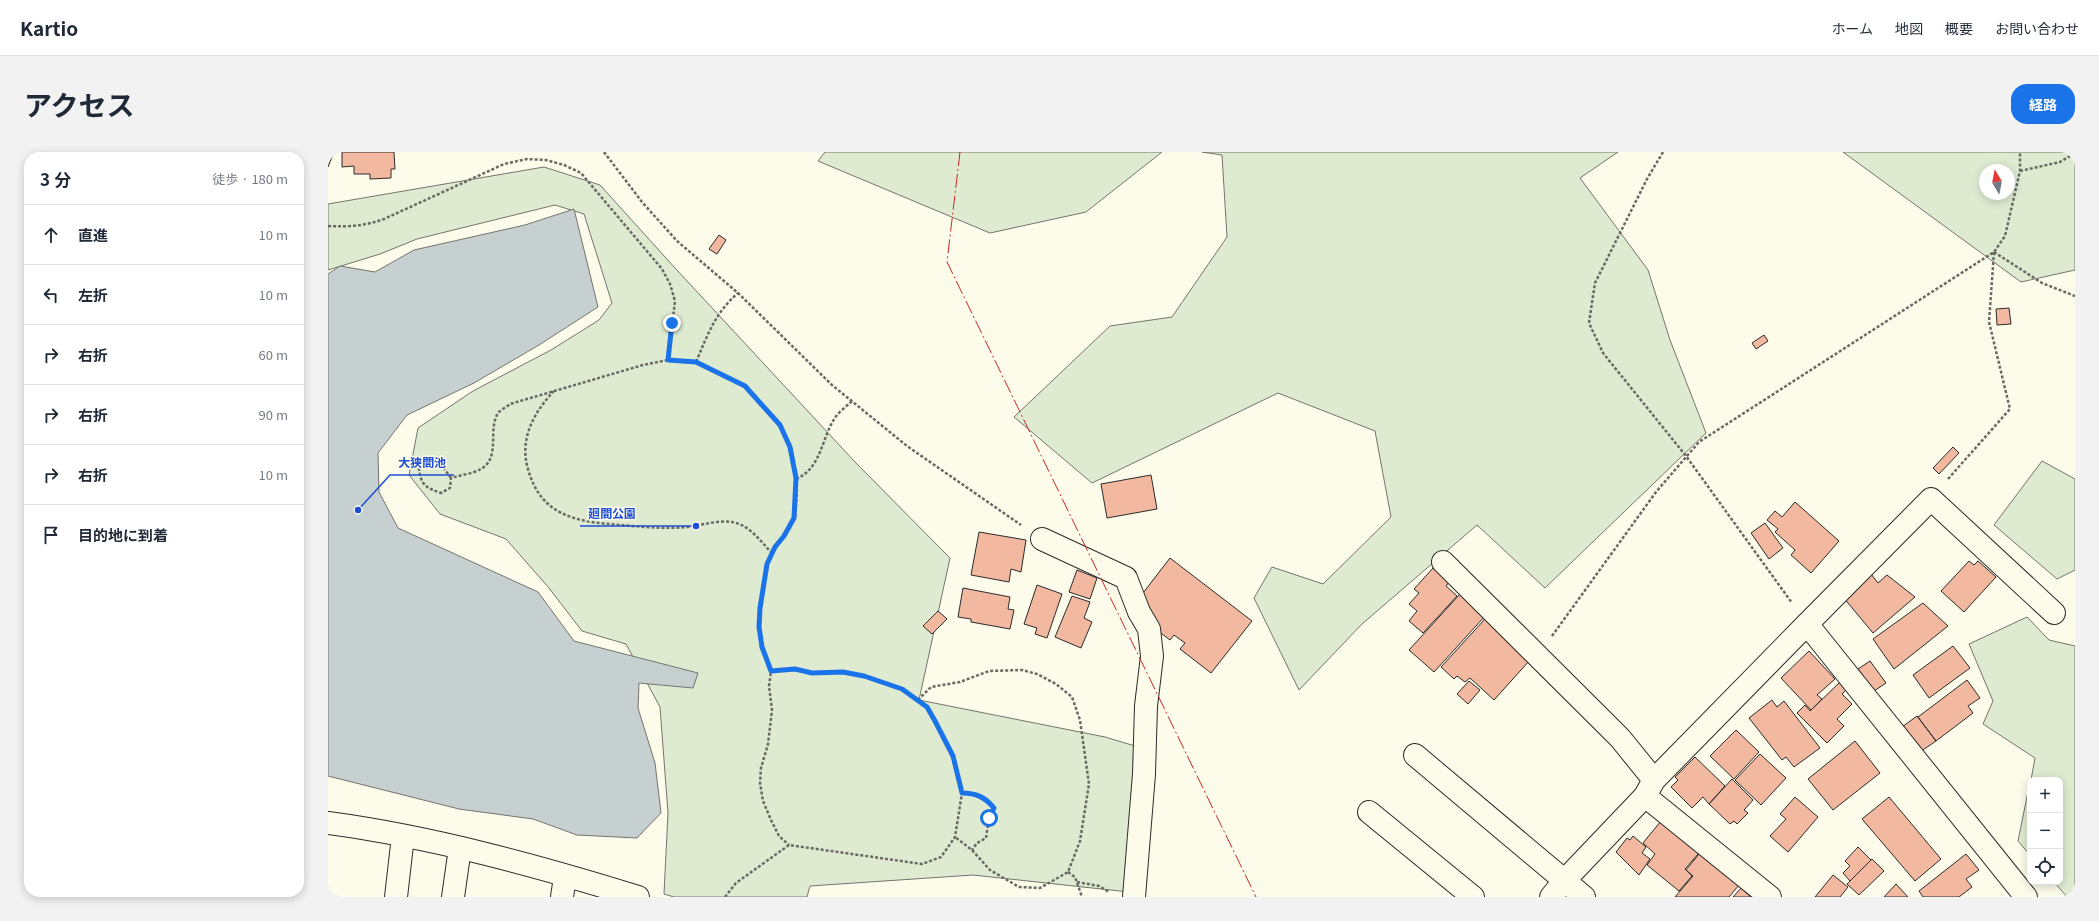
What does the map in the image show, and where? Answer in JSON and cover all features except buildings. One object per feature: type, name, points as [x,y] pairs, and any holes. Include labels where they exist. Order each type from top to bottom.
[{"type":"street","points":[[1557,889],[1649,788],[1807,624],[1931,499],[2054,613]]},
{"type":"street","points":[[1042,539],[1126,578],[1139,612],[1149,629],[1152,656],[1146,706],[1144,774],[1124,896]]},
{"type":"street","points":[[1443,562],[1620,738],[1649,788],[1770,897]]},
{"type":"street","points":[[1807,624],[2026,897]]},
{"type":"street","points":[[1415,755],[1557,889],[1584,897]]},
{"type":"street","points":[[1369,812],[1473,897]]},
{"type":"street","points":[[328,823],[460,848],[564,887],[632,896]]},
{"type":"street","points":[[396,897],[403,836]]},
{"type":"street","points":[[453,897],[460,848]]},
{"type":"path","points":[[604,152],[642,202],[677,241],[738,293],[827,380],[907,446],[1042,539]]},
{"type":"path","points":[[1663,152],[1647,179],[1595,283],[1589,323],[1603,353],[1686,456],[1807,624]]},
{"type":"path","points":[[1537,657],[1656,492],[1699,442],[1994,252],[2005,236],[2020,170],[2020,152]]},
{"type":"path","points":[[2020,170],[2060,162],[2075,153]]},
{"type":"path","points":[[328,226],[350,227],[368,224],[384,219],[504,164],[527,159],[546,160],[564,165],[581,173],[662,269],[670,284],[675,301],[668,360]]},
{"type":"path","points":[[1994,252],[2042,283],[2075,296]]},
{"type":"path","points":[[1931,499],[2010,409],[1989,322],[1994,252]]},
{"type":"path","points":[[696,362],[708,333],[723,307],[738,293]]},
{"type":"path","points":[[451,478],[479,470],[488,462],[493,449],[494,424],[498,413],[510,404],[643,365],[668,360],[696,362],[745,386],[764,405],[780,425],[790,447],[796,478],[794,518],[772,553],[767,564],[759,627],[762,647],[771,671],[769,686],[772,710],[768,744],[761,768],[760,783],[763,801],[780,836],[788,844],[922,864],[941,857],[955,837],[962,793],[953,756],[927,707],[902,689],[864,676],[843,672],[812,673],[795,669],[771,671]]},
{"type":"path","points":[[555,390],[543,402],[532,422],[525,449],[531,480],[540,496],[549,505],[575,519],[591,523],[668,528],[731,522],[742,525],[753,533],[772,553]]},
{"type":"path","points":[[796,478],[806,474],[815,463],[833,419],[852,401]]},
{"type":"path","points":[[436,458],[451,478],[450,488],[441,493],[428,488],[420,480],[419,470],[427,460],[436,458]]},
{"type":"path","points":[[918,700],[931,687],[960,682],[989,671],[1005,669],[1022,670],[1037,674],[1056,684],[1072,697],[1080,720],[1089,784],[1080,841],[1068,872],[1040,888],[1019,886],[990,870],[972,850],[955,837]]},
{"type":"path","points":[[962,793],[973,793],[987,800],[994,808],[989,818],[986,838],[977,843],[972,850]]},
{"type":"path","points":[[725,897],[736,883],[788,844]]},
{"type":"path","points":[[1068,872],[1075,877],[1082,897]]},
{"type":"path","points":[[1077,882],[1099,886],[1124,896]]},
{"type":"green space","points":[[825,152],[1162,152],[1086,212],[990,233],[818,161]]},
{"type":"green space","points":[[1202,152],[1618,152],[1580,178],[1648,270],[1670,340],[1706,433],[1545,588],[1477,525],[1362,624],[1299,690],[1254,598],[1272,567],[1323,584],[1391,517],[1375,431],[1278,393],[1092,483],[1014,417],[1110,326],[1172,317],[1227,237],[1222,155]]},
{"type":"green space","points":[[1843,152],[2075,152],[2075,270],[2021,282]]},
{"type":"green space","points":[[544,167],[600,185],[855,462],[950,558],[919,700],[1105,737],[1135,746],[1138,893],[973,875],[810,886],[807,897],[674,897],[664,894],[668,813],[660,707],[626,644],[582,631],[549,588],[506,539],[440,514],[409,475],[418,428],[473,391],[551,350],[599,320],[612,303],[584,214],[555,205],[417,239],[380,254],[328,270],[328,204]]},
{"type":"green space","points":[[2042,461],[2075,479],[2075,570],[2057,579],[1994,525]]},
{"type":"green space","points":[[2027,617],[2049,640],[2075,646],[2075,897],[2067,897],[2057,885],[2063,885],[2063,777],[2032,777],[2035,758],[1983,724],[1993,701],[1969,644]]},
{"type":"green space","points":[[2027,797],[2027,852],[2018,841]]},
{"type":"shaded area","points":[[574,209],[598,307],[539,345],[474,383],[407,415],[378,453],[379,492],[398,528],[538,592],[574,641],[698,673],[693,688],[639,683],[638,708],[655,763],[661,813],[637,838],[577,835],[533,819],[459,809],[328,776],[328,274],[340,266],[375,272],[414,250],[525,225]]},
{"type":"power","points":[[960,152],[947,262],[1256,897]]},
{"type":"place","name":"大狭間池","points":[[358,510]]},
{"type":"place","name":"廻間公園","points":[[696,526]]},
{"type":"route","points":[[672,323],[668,360],[696,362],[745,386],[764,405],[780,425],[790,447],[797,492],[794,518],[784,536],[775,547],[767,564],[760,608],[759,627],[762,647],[771,671],[783,668],[812,673],[843,672],[864,676],[902,689],[927,707],[953,756],[962,793],[973,793],[987,800],[994,808],[989,818]]}]
